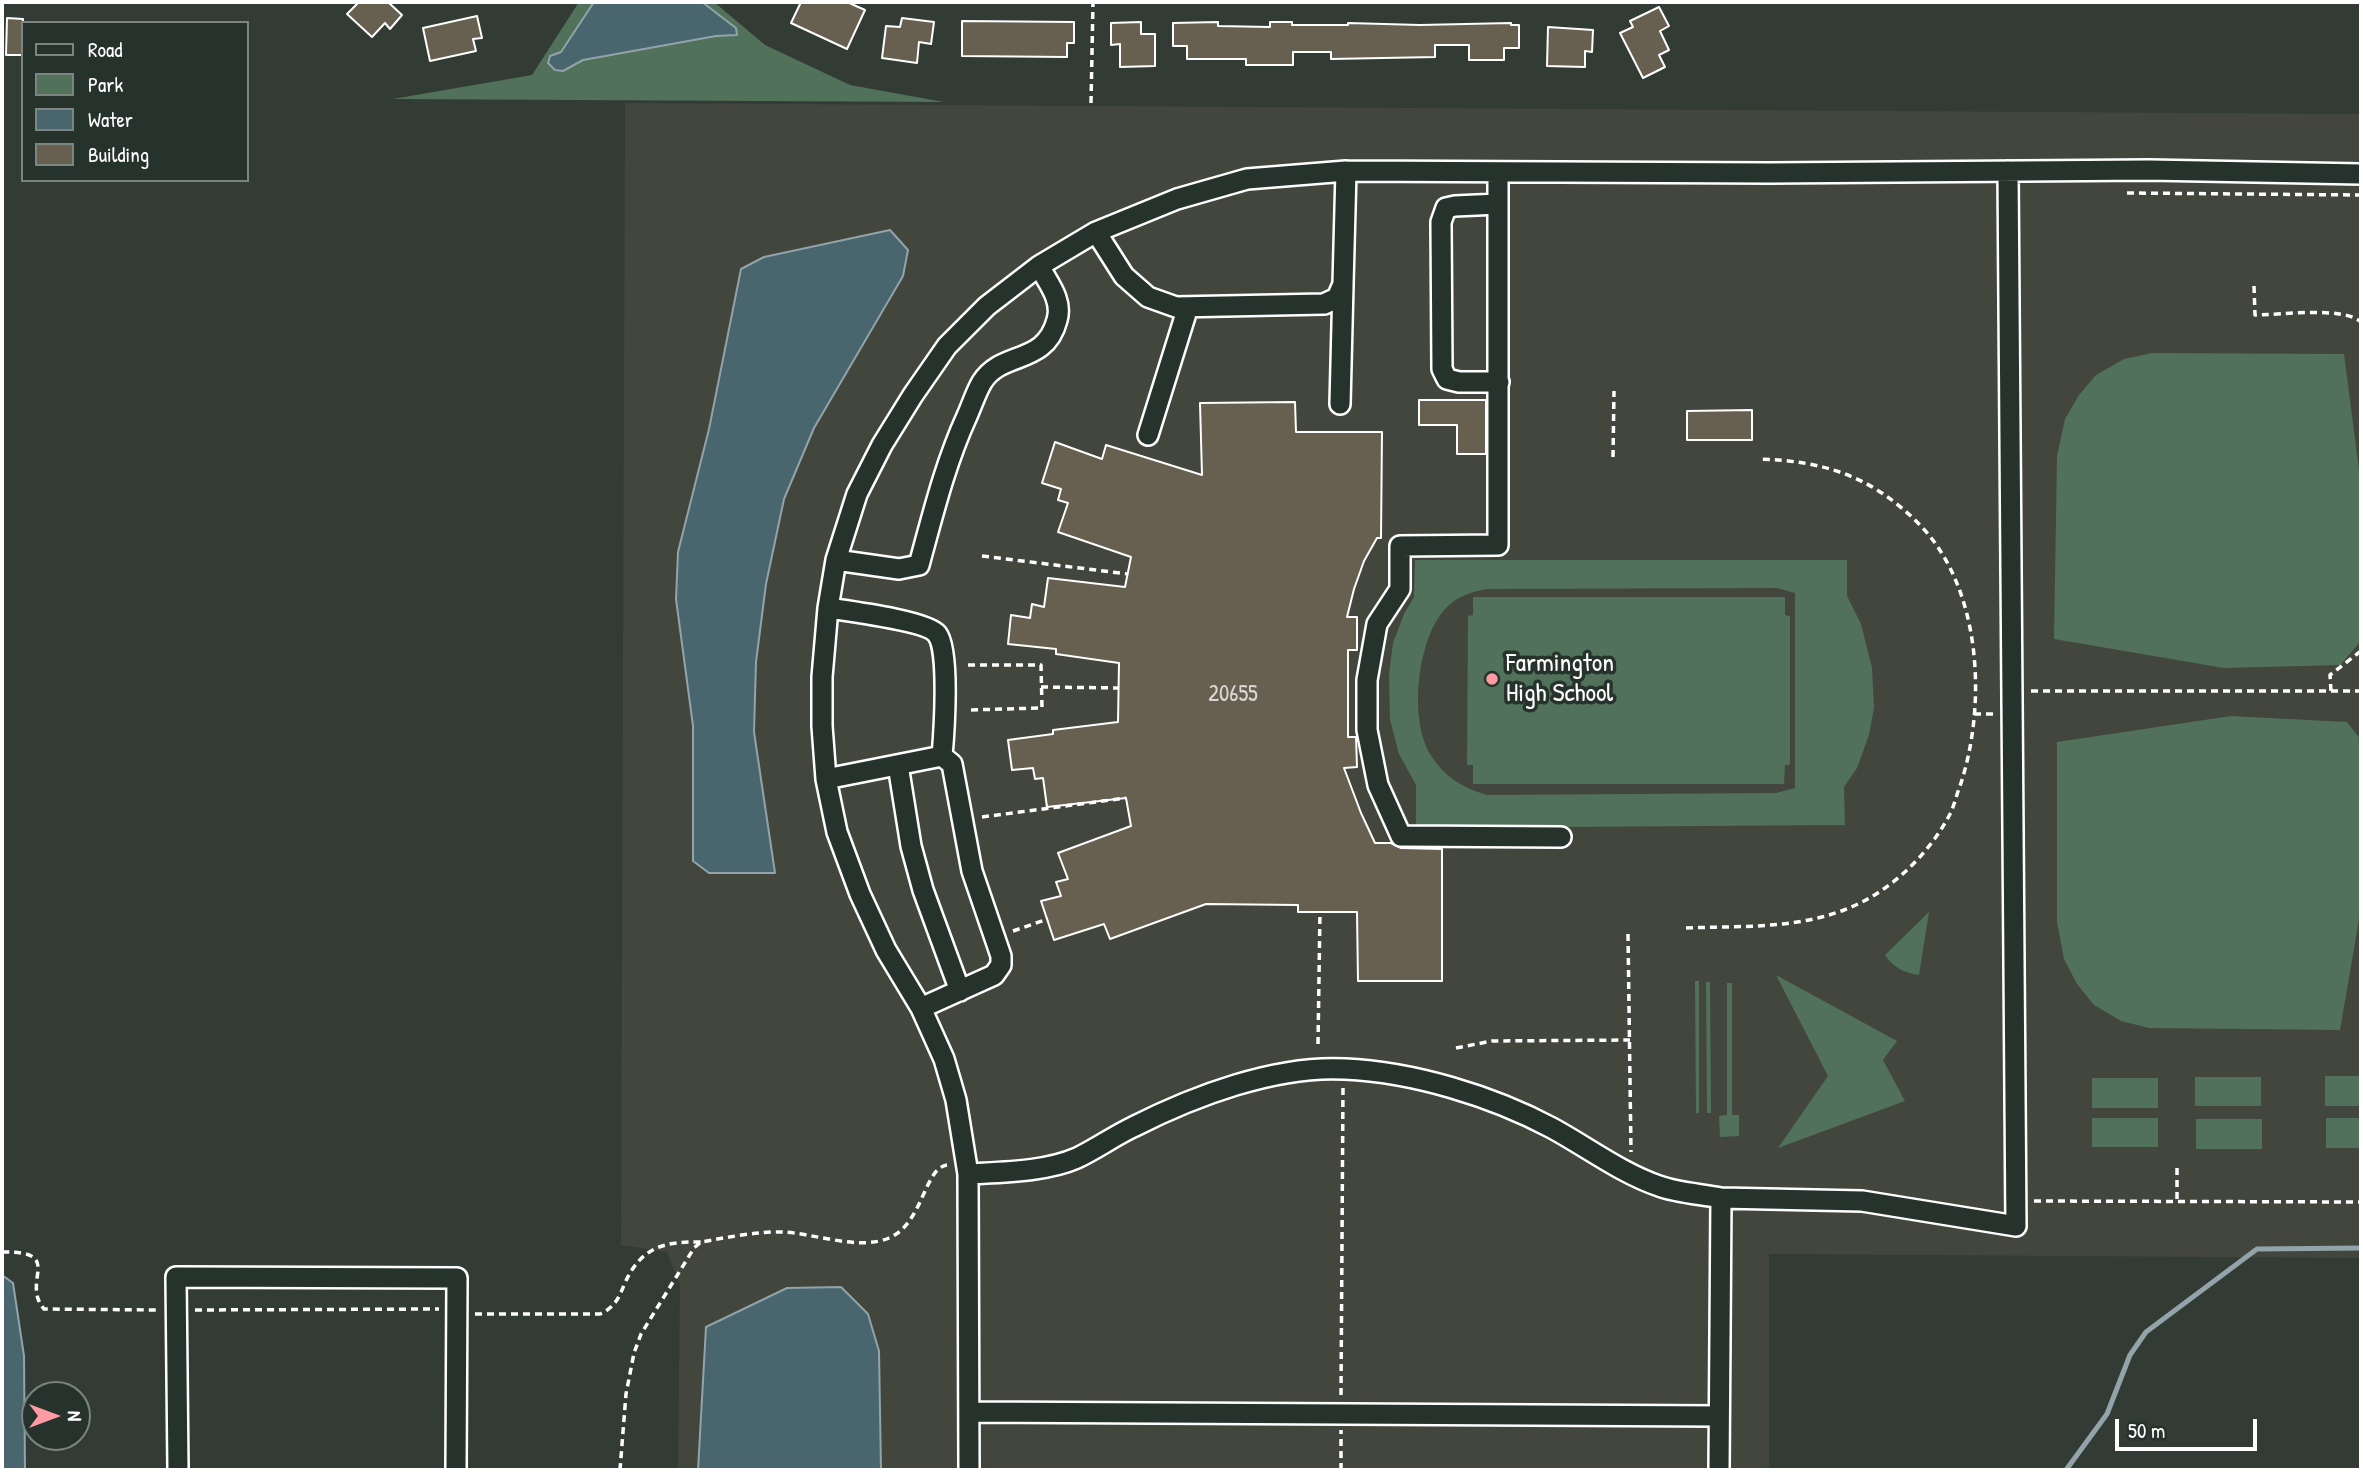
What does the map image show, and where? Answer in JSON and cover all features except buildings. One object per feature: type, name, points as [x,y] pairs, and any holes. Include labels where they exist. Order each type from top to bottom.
[{"type":"street","points":[[969,1470],[970,1412],[956,1100],[944,1059],[921,1008],[886,950],[860,894],[837,832],[826,779],[822,677],[828,608],[836,559],[857,494],[882,445],[913,395],[947,346],[987,306],[1038,266],[1096,232],[1177,199],[1247,179],[1346,172],[2149,170],[2361,174]]},
{"type":"street","points":[[1340,404],[1346,172]]},
{"type":"street","points":[[1498,172],[1498,545],[1400,546],[1400,589],[1377,624],[1367,680],[1367,730],[1378,785],[1401,836],[1561,837]]},
{"type":"street","points":[[960,1169],[1025,1170],[1076,1158],[1133,1127],[1184,1104],[1241,1084],[1298,1071],[1343,1069],[1439,1083],[1549,1127],[1660,1186],[1721,1198],[1862,1201],[2016,1226],[2008,172]]},
{"type":"street","points":[[1498,204],[1446,208],[1441,222],[1441,236],[1442,369],[1447,379],[1459,382],[1499,382]]},
{"type":"street","points":[[1096,232],[1124,276],[1148,297],[1176,307],[1324,304],[1336,298],[1343,284]]},
{"type":"street","points":[[836,559],[899,569],[919,565],[950,454],[982,382],[993,368],[1034,352],[1049,341],[1058,318],[1057,297],[1038,266]]},
{"type":"street","points":[[1148,435],[1188,307]]},
{"type":"street","points":[[828,608],[919,624],[936,632],[943,646],[945,724],[942,757]]},
{"type":"street","points":[[826,779],[942,757],[952,764],[972,871],[1001,956],[1001,965],[994,975],[921,1008]]},
{"type":"street","points":[[898,765],[911,846],[923,890],[960,991]]},
{"type":"street","points":[[1719,1470],[1721,1198]]},
{"type":"street","points":[[178,1470],[176,1277],[457,1278],[456,1470]]},
{"type":"street","points":[[970,1412],[1719,1416]]},
{"type":"path","points":[[1091,103],[1093,2]]},
{"type":"path","points":[[2127,193],[2361,195]]},
{"type":"path","points":[[2254,286],[2255,315],[2341,314],[2361,322]]},
{"type":"path","points":[[1613,457],[1614,391]]},
{"type":"path","points":[[1686,928],[1792,923],[1844,910],[1889,886],[1922,854],[1950,816],[1969,758],[1975,704],[1974,652],[1963,599],[1941,553],[1920,526],[1886,496],[1841,471],[1793,460],[1758,458]]},
{"type":"path","points":[[982,556],[1128,574]]},
{"type":"path","points":[[2331,691],[2330,675],[2361,651]]},
{"type":"path","points":[[968,665],[1041,665],[1042,708],[968,710]]},
{"type":"path","points":[[1041,687],[1118,688]]},
{"type":"path","points":[[2012,691],[2361,691]]},
{"type":"path","points":[[979,818],[1126,798]]},
{"type":"path","points":[[1318,1044],[1320,912]]},
{"type":"path","points":[[1013,931],[1048,919]]},
{"type":"path","points":[[1628,934],[1632,1173]]},
{"type":"path","points":[[1457,1048],[1492,1041],[1630,1040]]},
{"type":"path","points":[[1341,1470],[1343,1069]]},
{"type":"path","points":[[468,1314],[600,1314],[614,1305],[635,1263],[645,1254],[666,1244],[778,1231],[879,1242],[899,1233],[909,1224],[934,1172],[942,1165],[960,1169]]},
{"type":"path","points":[[2177,1168],[2177,1202]]},
{"type":"path","points":[[2016,1200],[2361,1202]]},
{"type":"path","points":[[620,1470],[626,1394],[641,1335],[694,1248],[701,1242]]},
{"type":"path","points":[[2,1252],[29,1253],[35,1258],[38,1264],[37,1294],[44,1310],[164,1310]]},
{"type":"path","points":[[191,1310],[442,1309]]},
{"type":"shaded area","name":"Farmington High School","points":[[625,103],[2361,114],[2361,1258],[1769,1254],[1769,1470],[678,1470],[680,1284],[667,1252],[621,1245]]},
{"type":"green space","points":[[579,2],[594,2],[561,52],[563,71],[583,60],[716,36],[736,35],[736,28],[702,2],[714,2],[765,45],[850,85],[944,102],[393,99],[532,75]]},
{"type":"green space","points":[[2152,353],[2344,354],[2361,485],[2361,641],[2340,665],[2224,668],[2054,639],[2057,456],[2065,419],[2079,395],[2096,375],[2124,359]]},
{"type":"green space","points":[[1415,560],[1847,560],[1847,596],[1861,624],[1872,668],[1874,708],[1869,735],[1857,768],[1844,787],[1845,825],[1416,828],[1416,785],[1399,754],[1390,720],[1389,674],[1393,643],[1414,597]],"holes":[[[1777,588],[1795,593],[1795,788],[1776,793],[1487,795],[1449,777],[1432,757],[1425,742],[1418,703],[1422,660],[1435,623],[1445,609],[1464,595],[1487,589]]]},
{"type":"green space","points":[[1473,597],[1785,597],[1785,615],[1790,616],[1790,765],[1785,765],[1784,784],[1473,784],[1473,765],[1467,765],[1468,616],[1473,615]]},
{"type":"green space","points":[[2231,716],[2347,722],[2361,740],[2361,908],[2340,1030],[2149,1028],[2121,1021],[2094,1005],[2077,984],[2064,959],[2057,922],[2057,742]]},
{"type":"green space","points":[[1929,912],[1919,975],[1904,971],[1885,955]]},
{"type":"green space","points":[[1776,975],[1897,1041],[1883,1060],[1905,1101],[1778,1148],[1828,1076]]},
{"type":"green space","points":[[1695,981],[1699,981],[1699,1113],[1696,1113]]},
{"type":"green space","points":[[1706,982],[1710,982],[1711,1113],[1707,1113]]},
{"type":"green space","points":[[1727,983],[1732,983],[1732,1115],[1739,1115],[1739,1136],[1720,1137],[1719,1116],[1727,1115]]},
{"type":"green space","points":[[2325,1076],[2361,1076],[2361,1106],[2325,1106]]},
{"type":"green space","points":[[2195,1077],[2261,1077],[2261,1106],[2195,1106]]},
{"type":"green space","points":[[2092,1078],[2158,1078],[2158,1108],[2092,1108]]},
{"type":"green space","points":[[2092,1118],[2158,1118],[2158,1147],[2092,1147]]},
{"type":"green space","points":[[2326,1118],[2361,1118],[2361,1148],[2326,1148]]},
{"type":"green space","points":[[2196,1119],[2262,1119],[2262,1149],[2196,1149]]},
{"type":"water","points":[[594,2],[702,2],[736,28],[737,35],[716,36],[583,60],[563,71],[555,70],[548,63],[550,56],[561,52]]},
{"type":"water","points":[[890,230],[908,250],[903,276],[814,428],[784,499],[766,584],[756,662],[754,732],[775,873],[709,873],[693,861],[693,726],[676,599],[678,552],[709,429],[741,269],[764,257]]},
{"type":"water","points":[[2,1275],[13,1283],[24,1356],[24,1381],[21,1381],[21,1451],[25,1451],[25,1470],[2,1470]]},
{"type":"water","points":[[841,1287],[868,1314],[879,1351],[881,1470],[698,1470],[706,1327],[787,1288]]},
{"type":"waterway","points":[[2066,1470],[2107,1414],[2130,1355],[2146,1332],[2257,1249],[2361,1248]]},
{"type":"place","name":"Farmington High School","points":[[1492,679]]}]
